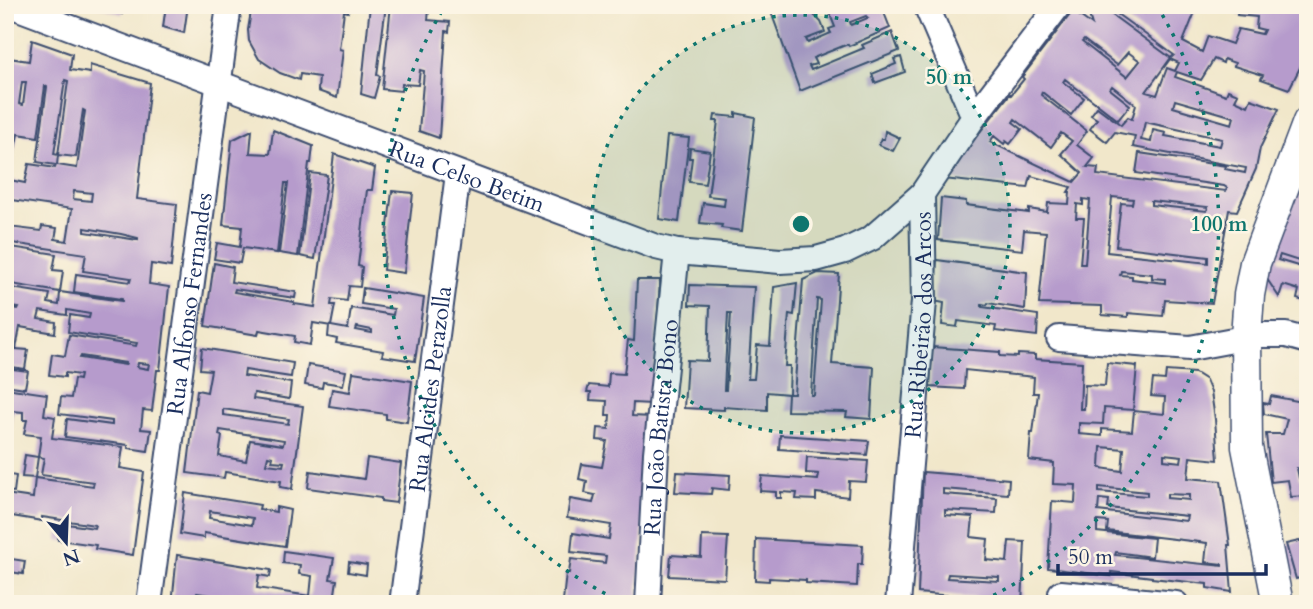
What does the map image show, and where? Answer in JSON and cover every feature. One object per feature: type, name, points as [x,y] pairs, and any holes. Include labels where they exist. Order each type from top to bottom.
[{"type":"street","name":"Rua Celso Betim","points":[[10,5],[458,174],[656,247],[677,252],[780,261],[816,259],[845,251],[872,238],[922,194]]},
{"type":"street","name":"Rua Alfonso Fernandes","points":[[149,604],[229,5]]},
{"type":"street","points":[[926,5],[974,117]]},
{"type":"street","name":"Rua Ribeirão dos Arcos","points":[[898,604],[924,301],[922,194],[974,117],[1059,5]]},
{"type":"street","points":[[1278,604],[1247,447],[1246,336],[1255,262],[1308,122]]},
{"type":"street","name":"Rua Alcides Perazolla","points":[[402,604],[458,174]]},
{"type":"street","name":"Rua João Batista Bono","points":[[648,604],[656,453],[677,252]]},
{"type":"street","points":[[1059,338],[1190,348],[1210,346],[1246,336],[1286,335],[1308,341]]},
{"type":"street","points":[[1060,593],[1176,604]]},
{"type":"building","points":[[123,5],[122,14],[98,6]]},
{"type":"building","points":[[166,5],[188,5],[184,33],[163,27]]},
{"type":"building","points":[[252,5],[349,5],[348,12],[344,11],[339,49],[343,50],[337,98],[318,91],[319,77],[300,74],[299,80],[280,73],[259,59],[249,41]]},
{"type":"building","points":[[370,5],[386,5],[377,75],[380,76],[374,98],[361,94]]},
{"type":"building","points":[[391,5],[410,8],[412,5],[429,9],[428,20],[450,22],[449,32],[446,31],[439,138],[419,131],[424,71],[420,70],[418,85],[402,84],[401,91],[382,89]]},
{"type":"building","points":[[779,5],[834,5],[813,14],[821,22],[825,32],[806,39],[808,43],[831,33],[829,29],[835,27],[829,12],[846,5],[881,5],[890,28],[813,58],[816,64],[809,66],[811,70],[864,48],[862,45],[892,32],[899,51],[800,91],[771,12],[780,8]],"holes":[[[866,16],[868,18],[851,25],[850,22]]]},
{"type":"building","points":[[1086,5],[1135,5],[1145,13],[1150,5],[1186,5],[1195,12],[1183,42],[1202,52],[1208,36],[1232,44],[1238,29],[1262,34],[1264,30],[1256,28],[1257,17],[1237,15],[1238,5],[1308,5],[1308,52],[1289,89],[1261,79],[1263,75],[1234,66],[1235,63],[1224,59],[1223,63],[1214,59],[1201,80],[1177,72],[1175,77],[1226,95],[1228,90],[1238,94],[1235,100],[1248,106],[1251,99],[1279,109],[1260,148],[1256,169],[1237,211],[1229,210],[1212,303],[1165,300],[1163,316],[1128,313],[1128,317],[1102,315],[1102,306],[1039,304],[1046,232],[1024,230],[1022,250],[938,240],[941,198],[966,201],[966,205],[1029,213],[1029,209],[1047,212],[1048,203],[1069,204],[1068,192],[1071,187],[1031,176],[1028,188],[943,179],[1024,79],[1022,77],[1073,11],[1092,25]],"holes":[[[1106,6],[1174,55],[1171,58],[1104,9]],[[1084,40],[1117,65],[1128,52],[1140,61],[1127,77],[1082,42]],[[1170,59],[1179,63],[1175,71],[1167,68],[1157,95],[1146,92]],[[1065,79],[1118,120],[1130,105],[1110,89],[1112,86],[1136,105],[1132,119],[1128,117],[1121,125],[1097,107],[1091,115],[1097,119],[1090,129],[1107,142],[1115,132],[1135,136],[1133,147],[1246,168],[1245,173],[1225,169],[1226,166],[1139,153],[1136,173],[1224,186],[1226,191],[1097,175],[1098,168],[1087,167],[1094,158],[1077,145],[1087,131],[1041,95],[1042,92],[1071,115],[1084,98],[1063,82]],[[1175,100],[1234,117],[1232,124],[1173,107]],[[1015,119],[1051,147],[1061,133],[1072,141],[1061,154],[1082,173],[1074,182],[990,142],[994,136],[1004,144],[1006,141],[1010,144],[1022,129],[1013,122]],[[1145,122],[1222,139],[1220,146],[1165,136],[1166,133],[1153,130],[1151,142],[1141,140]],[[1112,197],[1133,199],[1132,204],[1121,203],[1116,246],[1208,257],[1208,263],[1107,252]],[[1083,199],[1090,200],[1085,264],[1080,264],[1084,218],[1076,218],[1077,204],[1083,205]],[[1151,201],[1208,207],[1207,211],[1151,205]],[[1121,271],[1152,274],[1152,278],[1165,279],[1165,283],[1132,279],[1132,276],[1120,275]]]},
{"type":"building","points":[[32,40],[72,54],[70,70],[90,73],[90,65],[150,83],[137,199],[177,204],[171,267],[151,264],[149,284],[169,287],[160,370],[157,370],[152,411],[143,410],[141,429],[151,430],[148,451],[128,448],[128,445],[65,437],[67,419],[112,425],[112,421],[59,414],[61,397],[71,398],[74,379],[79,380],[80,375],[49,375],[52,354],[65,356],[69,335],[136,346],[137,343],[68,332],[70,315],[89,318],[90,314],[67,310],[67,315],[40,311],[38,319],[56,322],[55,333],[20,327],[16,349],[28,350],[25,369],[5,366],[5,308],[19,308],[5,306],[5,287],[50,294],[48,303],[59,305],[60,292],[122,301],[74,292],[76,274],[130,282],[131,278],[83,271],[86,254],[5,242],[5,220],[9,221],[8,227],[41,231],[42,226],[57,228],[55,239],[67,241],[72,209],[5,199],[5,179],[25,183],[29,164],[55,168],[56,165],[37,162],[45,86],[38,137],[18,134],[13,159],[5,157],[5,84],[9,58],[29,61]],"holes":[[[65,80],[68,81],[58,155],[54,154]],[[22,82],[26,82],[23,105],[19,104]],[[83,110],[77,168],[57,165],[58,155],[76,157]],[[74,191],[92,193],[91,201],[73,199]],[[85,228],[121,234],[138,240],[85,232]],[[80,358],[126,363],[125,365]],[[138,363],[149,364],[148,369],[137,367]]]},
{"type":"building","points":[[901,57],[905,72],[875,83],[872,74],[896,64],[894,59]]},
{"type":"building","points":[[736,113],[755,117],[742,231],[721,228],[722,225],[700,223],[703,203],[724,206],[725,198],[708,196],[718,121],[714,121],[715,115],[736,117]]},
{"type":"building","points":[[252,130],[250,153],[270,154],[273,130],[313,146],[298,256],[279,253],[288,183],[285,183],[277,253],[243,248],[240,263],[214,259],[217,243],[240,247],[242,227],[223,225],[232,140]]},
{"type":"building","points":[[885,131],[900,138],[893,151],[879,145],[881,139],[884,139]]},
{"type":"building","points":[[667,136],[689,138],[679,222],[659,219]]},
{"type":"building","points":[[690,148],[710,151],[705,184],[689,182],[692,158],[689,158]]},
{"type":"building","points":[[334,154],[375,168],[372,190],[367,190],[358,266],[362,267],[360,287],[349,286],[347,301],[332,299],[331,305],[335,305],[331,326],[313,323],[310,345],[294,342],[295,336],[259,330],[258,335],[205,326],[214,263],[233,267],[231,282],[296,292],[295,298],[235,289],[234,292],[315,307]]},
{"type":"building","points":[[310,173],[327,175],[315,259],[300,256]]},
{"type":"building","points":[[1301,178],[1308,180],[1308,264],[1280,255],[1278,260],[1308,269],[1308,302],[1297,299],[1299,290],[1283,285],[1279,297],[1267,279],[1271,256]]},
{"type":"building","points":[[392,191],[413,193],[404,273],[383,270]]},
{"type":"building","points":[[5,246],[56,254],[53,270],[63,271],[60,292],[5,283]]},
{"type":"building","points":[[937,260],[1027,272],[1025,309],[988,303],[982,304],[982,307],[1038,315],[1037,336],[995,331],[996,326],[958,321],[957,327],[942,325],[944,303],[934,301]]},
{"type":"building","points":[[818,273],[839,274],[832,364],[874,367],[871,419],[846,417],[847,412],[787,411],[788,394],[767,392],[767,410],[684,408],[687,360],[708,361],[710,306],[689,305],[690,285],[754,287],[748,379],[754,379],[757,345],[770,346],[774,287],[797,283],[794,315],[789,314],[785,366],[790,366],[789,394],[794,394],[803,280]],"holes":[[[817,299],[821,300],[814,395],[811,395]],[[728,313],[731,313],[724,390]]]},
{"type":"building","points":[[637,280],[660,280],[652,404],[633,403],[632,416],[651,417],[637,604],[574,604],[563,601],[566,573],[569,573],[571,559],[605,563],[606,556],[571,552],[573,533],[609,539],[611,525],[567,518],[570,499],[593,503],[595,495],[585,493],[587,481],[579,479],[582,464],[602,467],[607,441],[597,440],[598,428],[609,429],[607,401],[590,400],[591,392],[587,392],[589,385],[608,387],[609,373],[624,374],[628,340],[634,341]]},
{"type":"building","points":[[363,288],[424,298],[415,361],[382,356],[383,351],[336,343],[337,339],[328,337],[329,326],[348,329],[351,308],[393,315],[394,309],[361,304]],"holes":[[[357,327],[372,330],[372,333],[356,330]]]},
{"type":"building","points":[[932,347],[1000,352],[1000,356],[1035,355],[1035,359],[1082,362],[1080,409],[1084,409],[1085,385],[1105,386],[1107,363],[1137,366],[1133,410],[1104,408],[1103,424],[1079,423],[1079,434],[1102,436],[1102,429],[1132,431],[1134,411],[1164,414],[1165,397],[1151,396],[1153,379],[1165,380],[1166,371],[1195,373],[1206,380],[1211,392],[1218,460],[1190,457],[1188,478],[1221,481],[1230,545],[1232,592],[1207,588],[1207,584],[1111,572],[1111,576],[1048,568],[1052,501],[1075,503],[1076,485],[1053,484],[1054,463],[1029,460],[1038,393],[1033,393],[1034,377],[965,370],[964,389],[930,387]],"holes":[[[1101,447],[1124,449],[1122,471],[1100,468]],[[1164,454],[1182,456],[1181,462],[1164,460]],[[1099,487],[1147,492],[1147,496],[1099,492]],[[1167,494],[1189,495],[1189,500],[1167,498]],[[1099,499],[1109,500],[1108,508],[1187,516],[1186,521],[1098,511]],[[1097,521],[1108,522],[1107,531],[1207,543],[1205,562],[1222,566],[1115,555],[1116,552],[1152,557],[1154,538],[1097,532]]]},
{"type":"building","points":[[202,348],[293,363],[291,377],[245,370],[244,376],[291,383],[289,399],[254,393],[253,399],[303,406],[292,489],[280,487],[281,481],[225,472],[224,478],[187,473],[197,390],[207,392],[211,370],[200,369]],"holes":[[[223,409],[289,419],[288,424],[223,415]],[[220,430],[284,440],[283,445],[250,440],[246,461],[219,456],[222,436],[219,435]],[[268,456],[273,457],[272,461],[284,462],[283,466],[266,464]]]},
{"type":"building","points":[[308,365],[346,371],[343,385],[323,382],[322,388],[305,385]]},
{"type":"building","points":[[5,368],[28,371],[25,388],[5,385]]},
{"type":"building","points":[[353,372],[412,381],[407,422],[386,419],[386,414],[329,406],[332,389],[350,392]]},
{"type":"building","points":[[5,388],[47,394],[44,415],[55,417],[52,438],[123,447],[120,468],[144,472],[133,555],[95,549],[96,545],[58,540],[60,523],[94,528],[95,525],[42,517],[42,521],[12,516],[10,534],[5,534],[5,494],[33,498],[35,478],[93,486],[94,482],[41,475],[44,458],[38,457],[41,436],[24,434],[27,420],[23,420],[23,412],[13,411],[10,432],[5,431]]},
{"type":"building","points":[[1271,396],[1308,403],[1308,469],[1297,468],[1299,478],[1308,477],[1308,496],[1291,497],[1288,480],[1271,482],[1266,434],[1283,434],[1287,419],[1264,414],[1263,403],[1269,404]]},
{"type":"building","points":[[5,434],[10,434],[7,456],[5,456]]},
{"type":"building","points":[[780,435],[869,441],[867,455],[779,449]]},
{"type":"building","points":[[25,455],[38,457],[35,478],[22,477]]},
{"type":"building","points":[[807,457],[868,461],[866,482],[849,481],[848,497],[816,493],[816,500],[796,499],[797,493],[781,492],[781,498],[776,498],[776,492],[760,491],[762,476],[818,480],[819,474],[806,473]]},
{"type":"building","points":[[367,458],[401,463],[396,503],[381,501],[381,498],[308,488],[310,471],[364,479]]},
{"type":"building","points":[[677,472],[730,475],[729,490],[712,488],[711,494],[675,492]]},
{"type":"building","points":[[923,472],[1009,479],[1008,494],[943,489],[943,494],[997,498],[996,513],[945,510],[945,515],[973,517],[971,537],[988,539],[986,560],[1007,562],[1009,541],[1025,542],[1022,604],[998,604],[998,600],[918,593]],"holes":[[[948,574],[999,577],[999,581],[947,578]]]},
{"type":"building","points":[[5,474],[16,476],[14,492],[5,491]]},
{"type":"building","points":[[185,493],[260,505],[259,509],[276,512],[276,507],[290,510],[285,546],[204,533],[204,538],[180,534]],"holes":[[[210,511],[253,518],[252,525],[209,518]]]},
{"type":"building","points":[[702,536],[728,537],[725,579],[669,576],[671,555],[701,557]]},
{"type":"building","points":[[756,539],[863,545],[862,564],[858,564],[857,586],[806,583],[806,580],[755,580]]},
{"type":"building","points":[[1308,539],[1308,576],[1296,579],[1286,544]]},
{"type":"building","points":[[284,551],[334,558],[330,579],[337,580],[334,600],[351,604],[172,604],[177,555],[271,570],[270,577],[259,575],[257,588],[310,596],[312,576],[299,574],[300,565],[283,563]],"holes":[[[197,593],[211,595],[209,602],[195,600]]]},
{"type":"building","points":[[5,558],[25,561],[23,574],[5,571]]},
{"type":"building","points":[[349,562],[367,565],[366,575],[348,572]]}]
